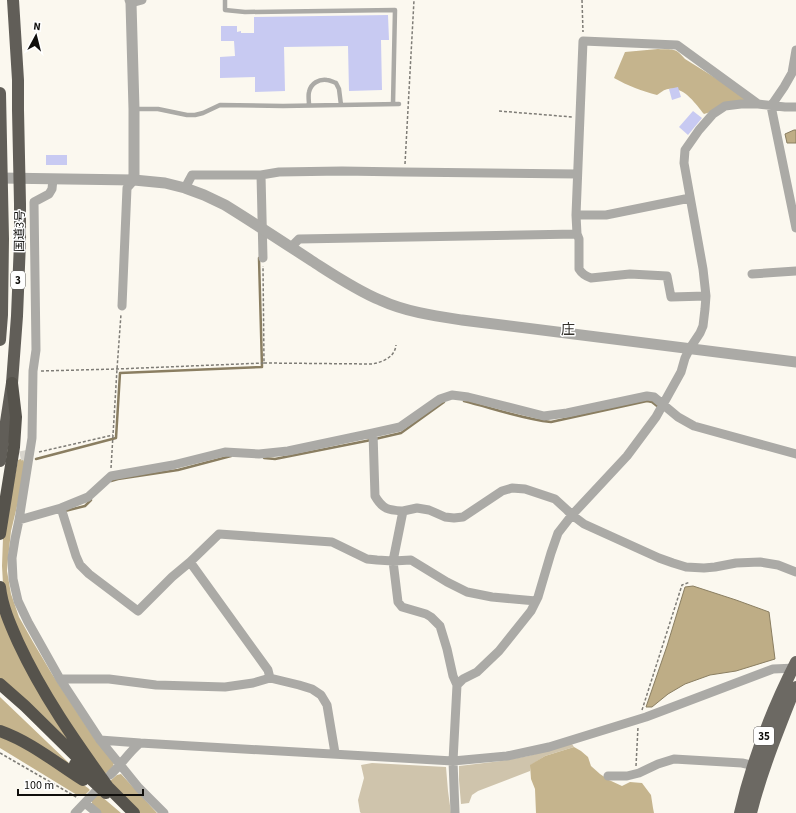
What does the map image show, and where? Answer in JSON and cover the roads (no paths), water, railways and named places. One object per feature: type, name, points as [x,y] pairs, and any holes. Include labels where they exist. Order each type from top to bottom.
[{"type":"highway","name":"国道3号","points":[[0,461],[12,383],[19,272],[20,177],[18,80],[13,0]]},
{"type":"highway","name":"国道3号","points":[[0,93],[3,239],[2,315],[0,340]]},
{"type":"highway","points":[[0,534],[14,447],[16,417],[12,383]]},
{"type":"highway","points":[[0,587],[12,628],[25,658],[51,704],[76,743],[109,786],[127,813]]},
{"type":"highway","points":[[0,684],[109,786],[134,813]]},
{"type":"highway","points":[[0,693],[109,786]]},
{"type":"highway","points":[[0,730],[50,757],[81,779],[109,786]]},
{"type":"main road","name":"35","points":[[751,813],[756,793],[758,767],[766,731],[795,666]]},
{"type":"main road","name":"35","points":[[740,813],[758,767],[796,687]]},
{"type":"street","points":[[122,306],[127,188],[134,180],[134,1]]},
{"type":"street","points":[[706,296],[670,297],[667,276],[630,274],[591,278],[581,273],[579,269],[579,239],[577,234],[576,215],[583,41],[677,45],[758,104]]},
{"type":"street","points":[[796,50],[792,73],[771,106],[796,228]]},
{"type":"street","points":[[457,685],[463,679],[477,672],[499,651],[531,611],[536,601],[558,533],[627,456],[656,417],[681,372],[690,348],[703,326],[706,309],[706,296],[703,269],[684,163],[685,150],[699,130],[713,114],[724,106],[758,104],[796,107]]},
{"type":"street","points":[[185,188],[192,175],[261,175],[279,172],[342,171],[577,174]]},
{"type":"street","points":[[261,175],[263,258]]},
{"type":"street","points":[[1,178],[20,177],[134,180],[164,183],[185,188],[225,205],[356,288],[379,300],[412,311],[462,320],[796,362]]},
{"type":"street","points":[[53,178],[52,189],[48,194],[34,202],[36,350],[33,371],[32,438],[12,558],[13,579],[18,600],[28,622],[60,679],[100,740],[139,788],[164,813]]},
{"type":"street","points":[[576,215],[606,215],[690,198]]},
{"type":"street","points":[[291,247],[299,239],[577,234]]},
{"type":"street","points":[[752,274],[796,271]]},
{"type":"street","points":[[19,520],[60,508],[88,497],[111,476],[173,465],[225,452],[259,454],[288,451],[373,433],[400,426],[440,399],[452,395],[468,397],[544,416],[567,413],[647,396],[654,397],[678,417],[694,426],[796,454]]},
{"type":"street","points":[[373,433],[375,496],[388,510],[403,511],[417,508],[429,510],[454,518],[463,517],[502,491],[512,488],[525,489],[555,499],[568,510],[572,516],[584,524],[666,561],[686,567],[709,568],[736,563],[760,562],[778,565],[796,572]]},
{"type":"street","points":[[60,508],[80,565],[89,574],[138,611],[172,577],[219,534],[332,542],[367,559],[393,561],[411,560],[447,582],[467,592],[492,597],[536,601]]},
{"type":"street","points":[[403,511],[393,561],[398,602],[402,607],[426,614],[440,626],[457,685],[453,761],[455,813]]},
{"type":"street","points":[[190,562],[268,670],[270,678]]},
{"type":"street","points":[[100,740],[453,761],[507,756],[549,747],[639,719],[773,669],[795,666]]},
{"type":"street","points":[[60,679],[109,679],[156,685],[225,686],[270,678],[312,689],[321,696],[327,705],[335,754]]},
{"type":"street","points":[[109,786],[120,765],[131,750],[140,743]]},
{"type":"street","points":[[608,776],[627,776],[639,773],[658,764],[674,759],[742,763],[758,767]]},
{"type":"street","points":[[75,813],[95,792]]},
{"type":"street","points":[[85,803],[96,813]]},
{"type":"lane","points":[[225,0],[225,10],[245,12],[395,10],[393,104]]},
{"type":"lane","points":[[309,105],[309,92],[314,82],[328,80],[336,83],[339,89],[340,105]]},
{"type":"lane","points":[[134,109],[158,109],[195,115],[220,105],[399,104]]},
{"type":"waterway","points":[[36,459],[116,438],[120,373],[262,367],[259,258]]},
{"type":"waterway","points":[[464,401],[518,416],[551,422],[647,401],[652,402],[657,406]]},
{"type":"waterway","points":[[375,439],[401,433],[444,402]]},
{"type":"waterway","points":[[264,458],[275,459],[371,440]]},
{"type":"waterway","points":[[111,481],[178,470],[231,456]]},
{"type":"waterway","points":[[65,511],[85,506],[91,500]]},
{"type":"tunnel","points":[[7,459],[29,454]]},
{"type":"district","name":"庄","points":[[568,330]]}]
